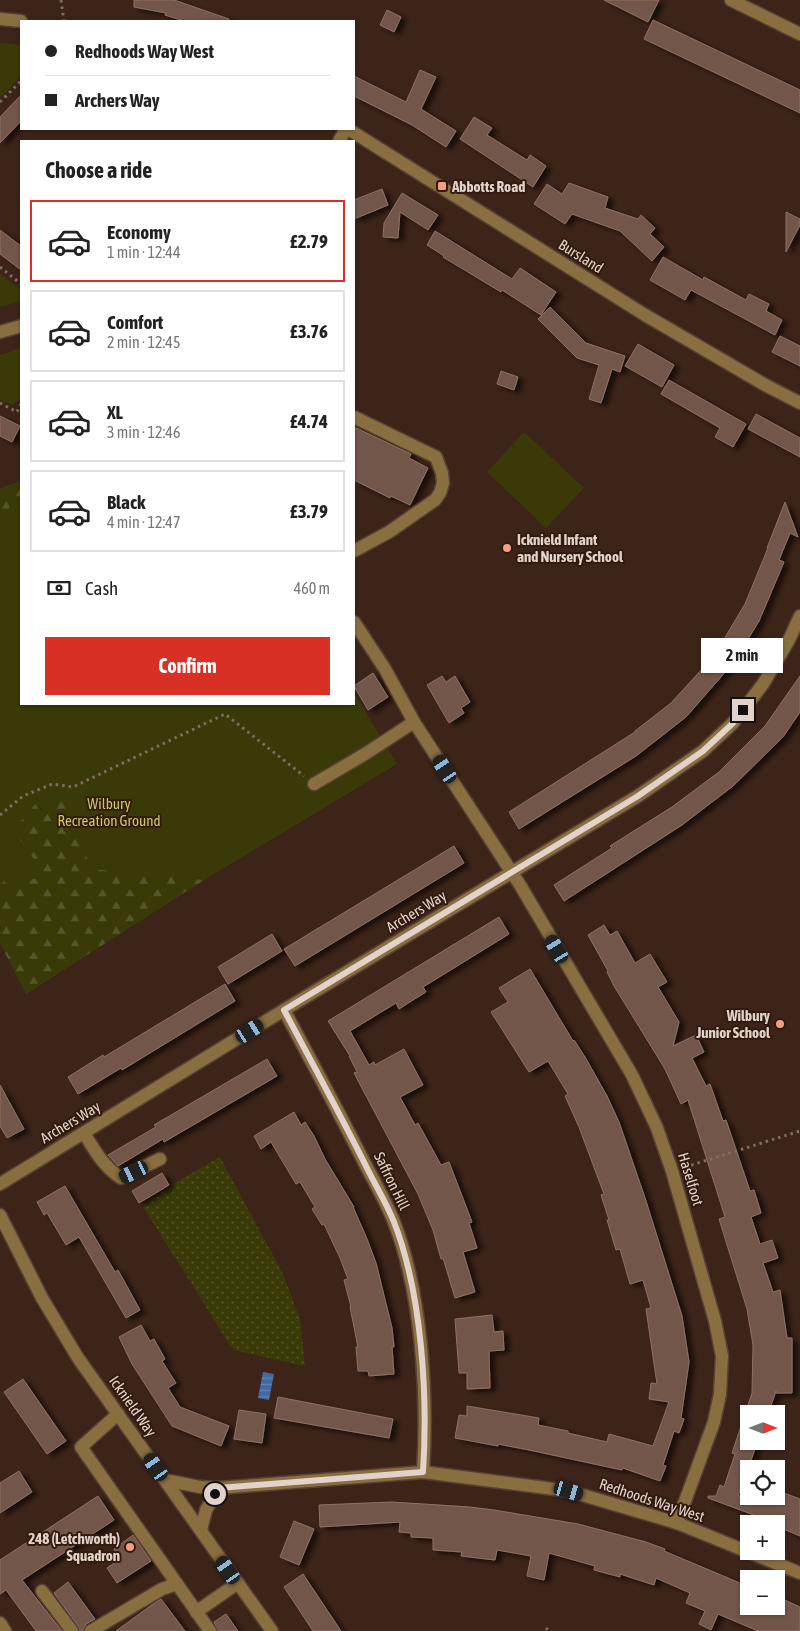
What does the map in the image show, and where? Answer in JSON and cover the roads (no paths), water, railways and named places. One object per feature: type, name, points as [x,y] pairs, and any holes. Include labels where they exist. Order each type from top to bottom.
[{"type":"street","points":[[731,0],[800,34]]},
{"type":"street","points":[[0,19],[20,21]]},
{"type":"street","name":"Bursland","points":[[349,130],[645,315],[766,386],[800,403]]},
{"type":"street","points":[[0,332],[20,326]]},
{"type":"street","points":[[355,417],[436,457],[442,473],[443,483],[440,492],[429,504],[389,532],[355,550]]},
{"type":"street","name":"Archers Way","points":[[0,1184],[638,796],[703,751],[733,723],[764,684],[789,640],[800,616]]},
{"type":"street","name":"Haselfoot","points":[[355,624],[385,669],[414,722],[512,872],[632,1076],[657,1128],[672,1171],[715,1321],[722,1356],[720,1394],[714,1422],[677,1523]]},
{"type":"street","points":[[314,784],[414,722]]},
{"type":"street","name":"Saffron Hill","points":[[284,1010],[394,1222],[409,1272],[420,1342],[425,1441],[423,1472]]},
{"type":"street","points":[[84,1133],[100,1161],[108,1170],[121,1178],[160,1159]]},
{"type":"street","name":"Icknield Way","points":[[0,1215],[47,1306],[78,1358],[272,1631]]},
{"type":"street","points":[[118,1414],[81,1447],[210,1631]]},
{"type":"street","name":"Redhoods Way West","points":[[165,1480],[200,1487],[219,1488],[423,1472],[569,1491],[677,1523],[800,1573]]},
{"type":"street","points":[[201,1530],[206,1510],[219,1488]]},
{"type":"street","points":[[196,1612],[238,1583]]},
{"type":"street","points":[[91,1631],[162,1589],[177,1584]]},
{"type":"street","points":[[42,1591],[72,1631]]},
{"type":"street","points":[[0,1623],[5,1631]]},
{"type":"water","points":[[263,1372],[274,1374],[269,1400],[258,1398]]},
{"type":"place","name":"Abbotts Road","points":[[442,186]]},
{"type":"place","name":"Icknield Infant and Nursery School","points":[[507,548]]},
{"type":"place","name":"Wilbury Junior School","points":[[780,1024]]},
{"type":"place","name":"248 (Letchworth) Squadron","points":[[130,1547]]},
{"type":"park label","name":"Wilbury Recreation Ground","points":[[109,812]]}]
